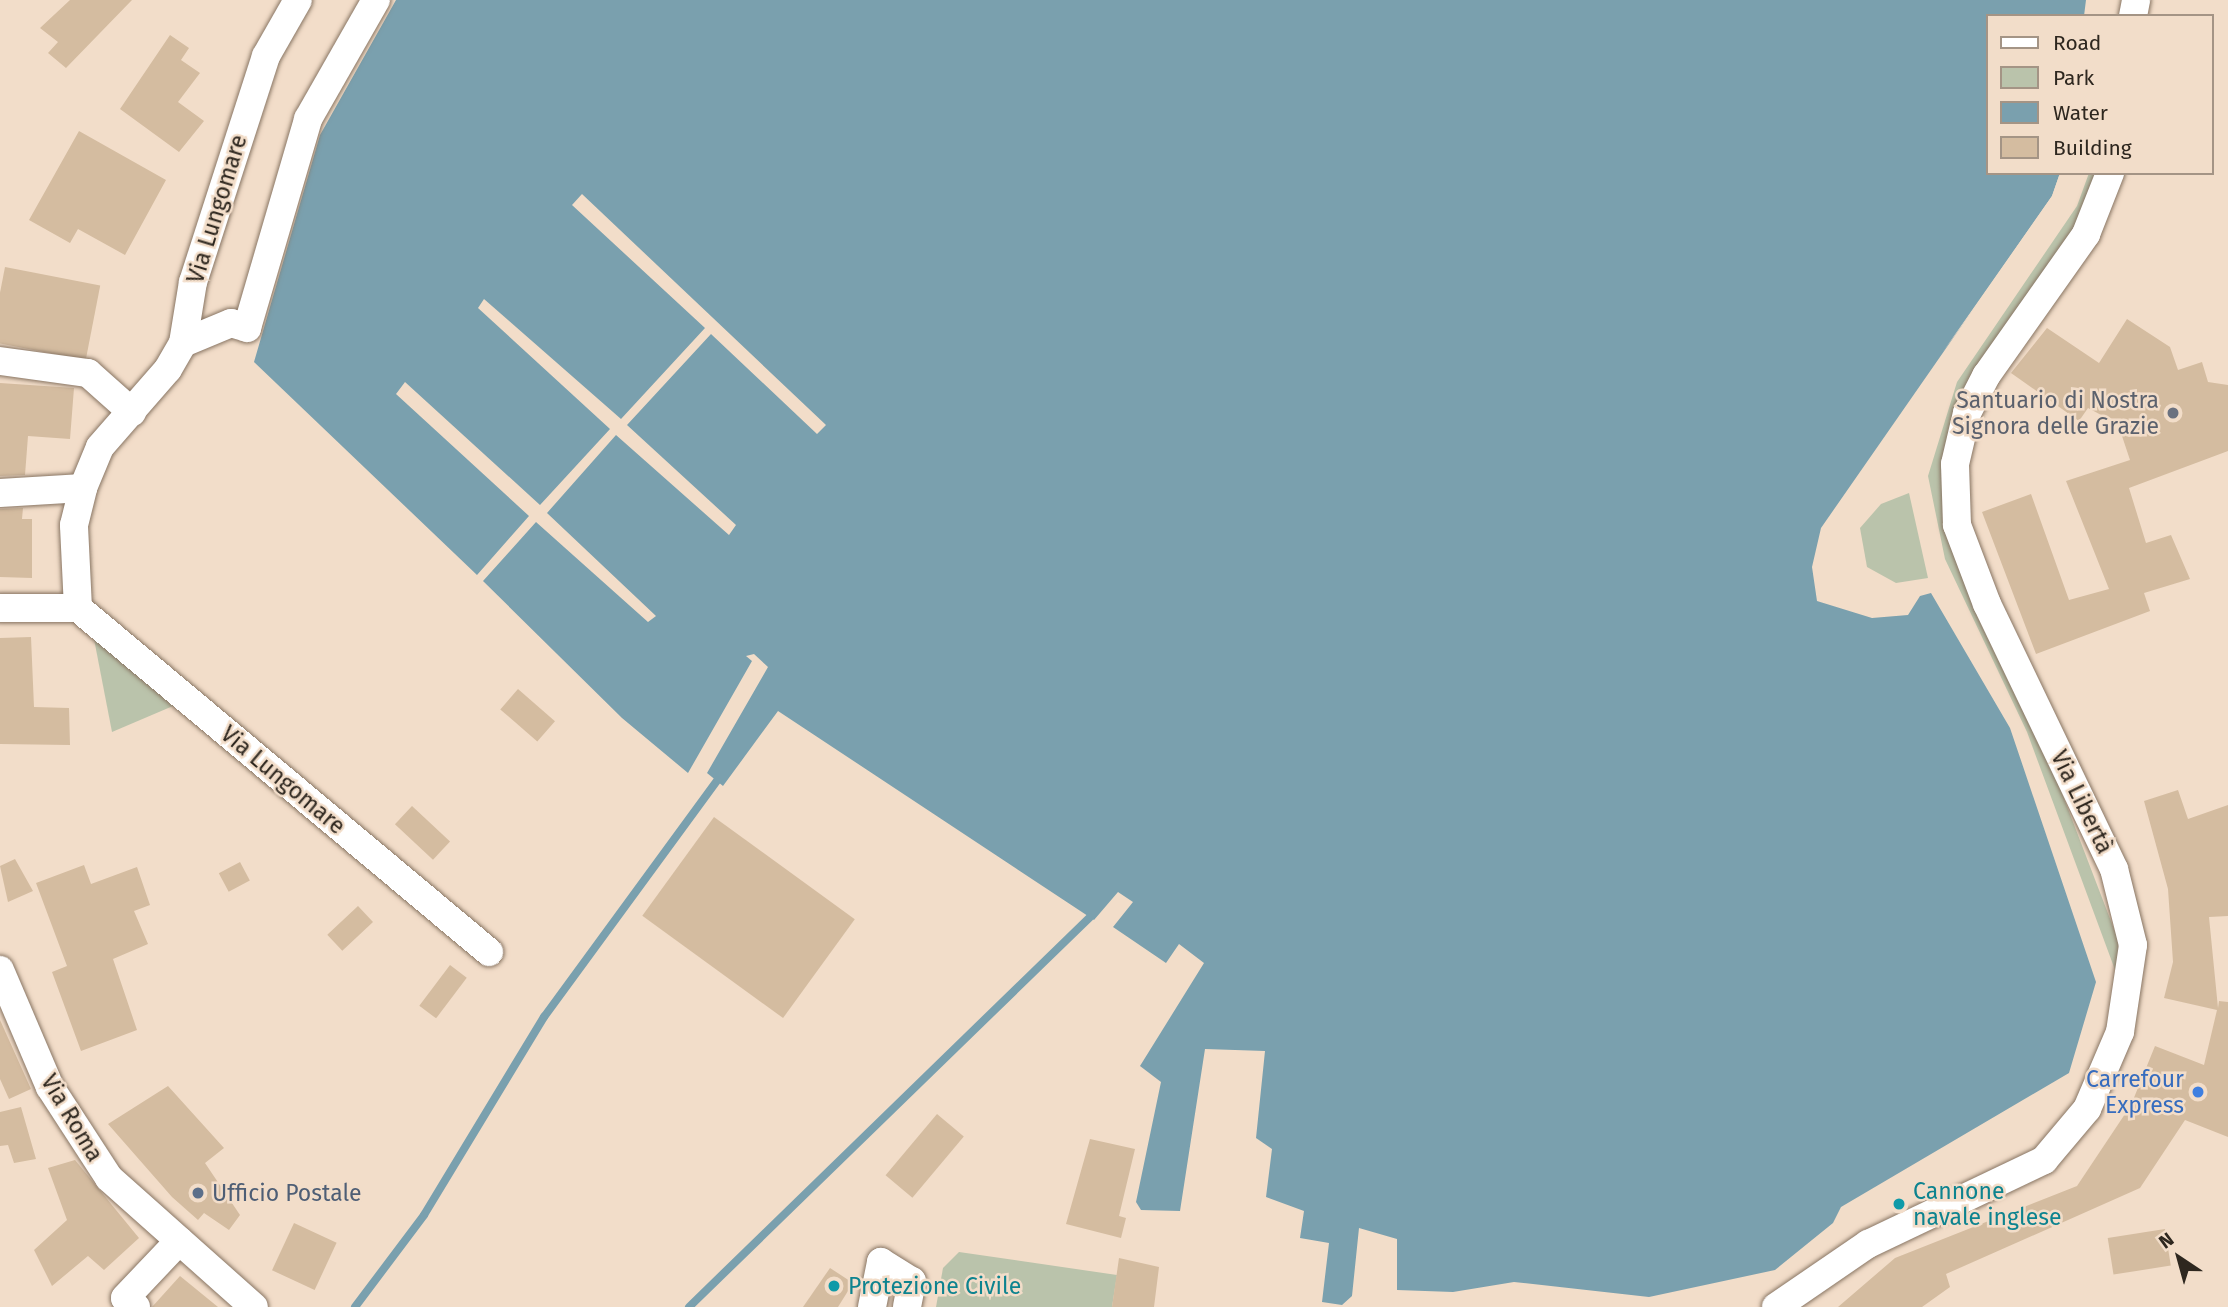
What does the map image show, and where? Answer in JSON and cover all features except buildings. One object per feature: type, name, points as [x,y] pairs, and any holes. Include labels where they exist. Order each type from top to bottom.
[{"type":"street","name":"Via Lungomare","points":[[298,0],[266,57],[193,282],[183,343],[132,412],[100,447],[83,488],[74,525],[78,608],[489,952]]},
{"type":"street","points":[[183,343],[231,323],[247,328],[308,119],[376,0]]},
{"type":"street","name":"Via Libertà","points":[[1776,1307],[1868,1244],[2044,1160],[2087,1109],[2120,1032],[2133,945],[2114,869],[1987,604],[1956,525],[1955,464],[1967,413],[1986,376],[2086,234],[2109,175]]},
{"type":"street","points":[[0,361],[88,373],[132,412]]},
{"type":"street","points":[[0,493],[83,488]]},
{"type":"street","points":[[0,608],[78,608]]},
{"type":"street","name":"Via Roma","points":[[0,970],[74,1128],[109,1178],[254,1307]]},
{"type":"street","points":[[136,1307],[125,1298],[179,1241]]},
{"type":"street","points":[[872,1307],[881,1262],[912,1280],[907,1307]]},
{"type":"green space","points":[[2088,175],[2107,175],[1950,464],[2037,728],[2122,950],[2118,978],[2027,732],[1945,559],[1928,476],[1957,382],[2077,206]]},
{"type":"green space","points":[[1909,493],[1928,578],[1896,583],[1867,567],[1860,528],[1881,504]]},
{"type":"green space","points":[[94,639],[173,706],[112,732]]},
{"type":"green space","points":[[959,1252],[1117,1275],[1112,1307],[936,1307],[943,1268]]},
{"type":"water","points":[[396,0],[2086,0],[2084,14],[1986,14],[1986,175],[2059,175],[2052,196],[1821,528],[1812,567],[1817,601],[1872,618],[1908,615],[1920,596],[1931,593],[2010,728],[2096,982],[2069,1073],[1841,1207],[1833,1223],[1775,1270],[1649,1297],[1514,1282],[1453,1292],[1397,1290],[1397,1239],[1359,1228],[1352,1296],[1342,1305],[1322,1302],[1329,1243],[1300,1238],[1304,1211],[1266,1197],[1272,1149],[1256,1138],[1265,1051],[1205,1049],[1180,1211],[1141,1210],[1136,1202],[1161,1082],[1140,1066],[1204,963],[1179,944],[1166,963],[1113,927],[1133,902],[1118,892],[1094,920],[778,711],[723,786],[707,773],[768,667],[754,654],[746,656],[752,661],[688,773],[622,718],[483,581],[536,522],[648,622],[656,616],[547,513],[616,435],[729,535],[736,525],[627,425],[711,334],[817,434],[826,425],[582,194],[572,205],[705,328],[621,419],[484,299],[478,308],[610,429],[540,505],[405,382],[396,394],[529,516],[477,575],[254,362],[320,135]]},
{"type":"pier","points":[[2060,175],[2055,198],[1942,353],[2052,196]]},
{"type":"waterway","points":[[355,1307],[424,1215],[544,1017],[717,781]]},
{"type":"waterway","points":[[689,1307],[1090,917]]},
{"type":"place","name":"Santuario di Nostra Signora delle Grazie","points":[[2173,413]]},
{"type":"place","name":"Carrefour Express","points":[[2198,1092]]},
{"type":"place","name":"Ufficio Postale","points":[[198,1193]]},
{"type":"place","name":"Cannone navale inglese","points":[[1899,1204]]},
{"type":"place","name":"Protezione Civile","points":[[834,1286]]}]
